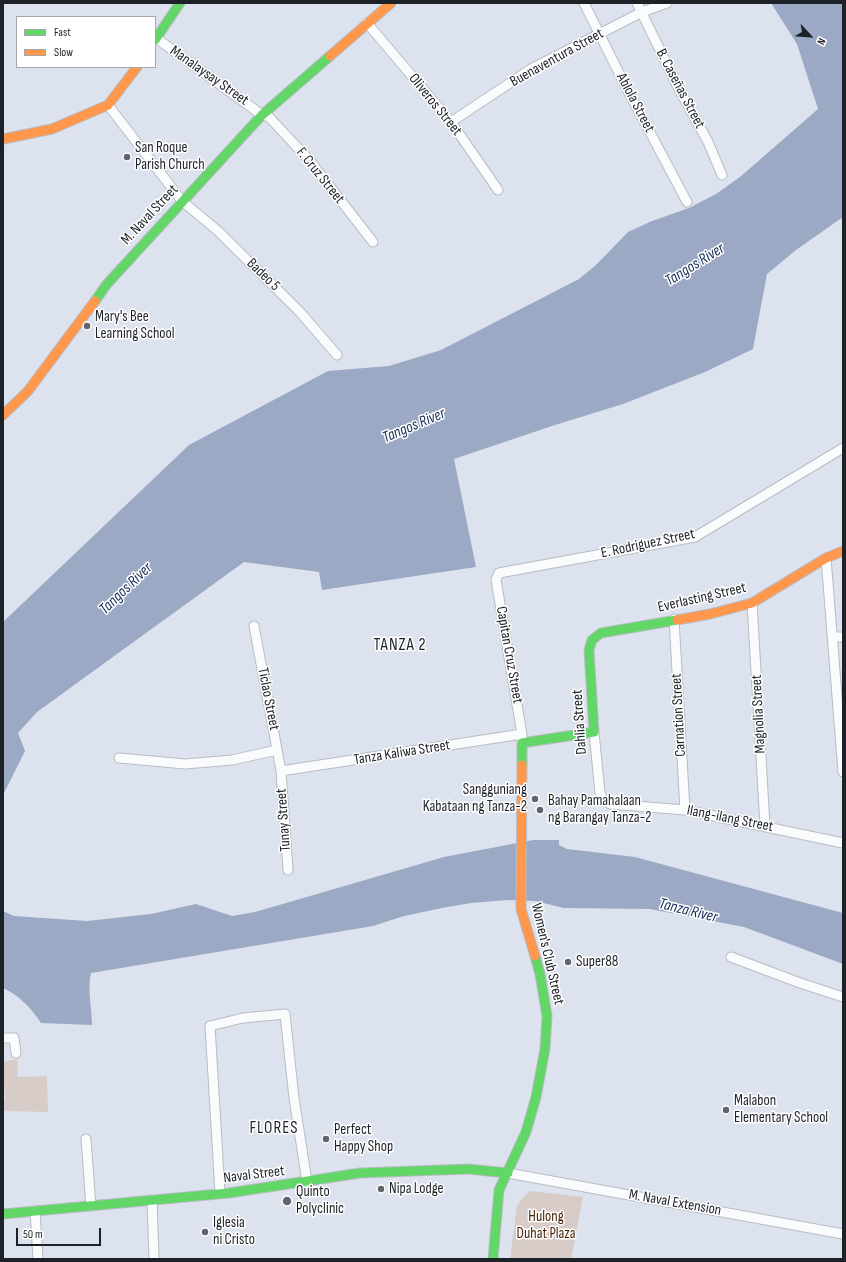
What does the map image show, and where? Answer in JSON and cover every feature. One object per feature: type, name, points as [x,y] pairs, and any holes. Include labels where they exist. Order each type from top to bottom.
[{"type":"main road","points":[[156,39],[180,3]]},
{"type":"main road","name":"M. Naval Street","points":[[3,414],[28,391],[107,284],[262,115],[391,3]]},
{"type":"main road","points":[[3,139],[52,129],[108,105],[136,68]]},
{"type":"main road","name":"Everlasting Street","points":[[601,633],[674,619],[710,614],[752,602],[842,550]]},
{"type":"main road","name":"Dahlia Street","points":[[594,732],[589,650],[592,640],[601,633]]},
{"type":"main road","points":[[522,738],[594,732]]},
{"type":"main road","name":"Women's Club Street","points":[[493,1259],[499,1190],[526,1132],[536,1097],[545,1049],[547,1016],[543,988],[521,909],[520,833],[522,738]]},
{"type":"main road","name":"Naval Street","points":[[3,1214],[220,1193],[307,1182],[360,1173],[407,1170],[468,1169],[508,1172]]},
{"type":"street","name":"Ablola Street","points":[[584,3],[686,202]]},
{"type":"street","name":"B. Caseñas Street","points":[[638,3],[679,89],[718,160],[722,175]]},
{"type":"street","name":"Buenaventura Street","points":[[451,122],[531,69],[642,12],[667,3]]},
{"type":"street","name":"Oliveros Street","points":[[367,23],[451,122],[498,190]]},
{"type":"street","name":"Manalaysay Street","points":[[156,39],[262,115]]},
{"type":"street","name":"Badeo 5","points":[[108,105],[182,201],[218,231],[300,312],[337,355]]},
{"type":"street","name":"F. Cruz Street","points":[[262,115],[269,117],[310,161],[373,242]]},
{"type":"street","name":"E. Rodriguez Street","points":[[503,571],[695,537],[843,448]]},
{"type":"street","points":[[826,558],[832,638],[841,722],[843,772]]},
{"type":"street","name":"Capitan Cruz Street","points":[[503,571],[499,573],[496,580],[522,738]]},
{"type":"street","name":"Magnolia Street","points":[[752,602],[766,826]]},
{"type":"street","name":"Carnation Street","points":[[674,619],[685,810]]},
{"type":"street","name":"Ticlao Street","points":[[254,626],[281,771]]},
{"type":"street","points":[[832,638],[843,637]]},
{"type":"street","name":"Dahlia Street","points":[[594,732],[600,793],[605,802],[615,806]]},
{"type":"street","name":"Tanza Kaliwa Street","points":[[281,771],[522,738]]},
{"type":"street","points":[[119,758],[185,764],[232,760],[277,750]]},
{"type":"street","name":"Tunay Street","points":[[281,771],[288,870]]},
{"type":"street","name":"Ilang-ilang Street","points":[[615,806],[685,810],[843,843]]},
{"type":"street","points":[[731,957],[800,983],[843,997]]},
{"type":"street","points":[[220,1193],[210,1026],[243,1018],[284,1014],[294,1098],[307,1182]]},
{"type":"street","points":[[3,1038],[14,1038],[16,1053]]},
{"type":"street","points":[[86,1138],[91,1206]]},
{"type":"street","name":"M. Naval Extension","points":[[508,1172],[843,1234]]},
{"type":"street","points":[[152,1200],[154,1259]]},
{"type":"street","points":[[35,1211],[38,1259]]},
{"type":"green space","points":[[17,1059],[18,1077],[47,1076],[48,1112],[3,1111],[3,1100],[5,1100],[3,1062]]},
{"type":"green space","name":"Hulong Duhat Plaza","points":[[529,1191],[583,1197],[571,1259],[510,1259],[517,1205]]},
{"type":"water","name":"Tangos River","points":[[771,3],[843,3],[843,217],[796,250],[767,274],[753,349],[705,372],[623,404],[454,459],[476,567],[322,590],[319,572],[244,562],[37,712],[18,733],[25,751],[3,795],[3,622],[189,445],[328,371],[389,366],[441,350],[579,279],[596,265],[628,232],[652,221],[689,208],[716,194],[740,177],[818,109],[797,44]]},
{"type":"water","name":"Tanza River","points":[[533,840],[559,840],[559,845],[567,849],[635,857],[843,913],[843,964],[744,927],[650,909],[564,908],[535,901],[508,900],[471,903],[442,908],[404,916],[373,926],[91,973],[90,992],[92,1025],[41,1023],[25,1003],[14,994],[3,988],[3,911],[14,916],[87,921],[151,914],[196,904],[232,916],[255,912],[444,857]]},
{"type":"traffic: fast","points":[[156,39],[180,3]]},
{"type":"traffic: fast","points":[[95,301],[107,284],[262,115],[330,56]]},
{"type":"traffic: fast","points":[[522,765],[522,743],[594,732],[589,650],[592,640],[601,633],[677,620]]},
{"type":"traffic: fast","points":[[493,1259],[499,1190],[526,1132],[536,1097],[545,1049],[547,1016],[540,974],[535,956]]},
{"type":"traffic: fast","points":[[3,1214],[229,1193],[360,1173],[468,1169],[508,1173]]},
{"type":"traffic: slow","points":[[330,56],[391,3]]},
{"type":"traffic: slow","points":[[3,139],[52,129],[108,105],[136,68]]},
{"type":"traffic: slow","points":[[3,415],[28,391],[95,301]]},
{"type":"traffic: slow","points":[[677,620],[710,614],[752,603],[826,558],[843,551]]},
{"type":"traffic: slow","points":[[522,765],[521,909],[535,956]]},
{"type":"place","name":"San Roque Parish Church","points":[[127,157]]},
{"type":"place","name":"Mary's Bee Learning School","points":[[87,326]]},
{"type":"place","name":"Sangguniang Kabataan ng Tanza-2","points":[[535,799]]},
{"type":"place","name":"Bahay Pamahalaan ng Barangay Tanza-2","points":[[540,810]]},
{"type":"place","name":"Super88","points":[[568,962]]},
{"type":"place","name":"Malabon Elementary School","points":[[726,1110]]},
{"type":"place","name":"Perfect Happy Shop","points":[[326,1139]]},
{"type":"place","name":"Nipa Lodge","points":[[381,1189]]},
{"type":"place","name":"Quinto Polyclinic","points":[[287,1201]]},
{"type":"place","name":"Iglesia ni Cristo","points":[[205,1232]]},
{"type":"district","name":"TANZA 2","points":[[400,646]]},
{"type":"district","name":"FLORES","points":[[274,1129]]}]
